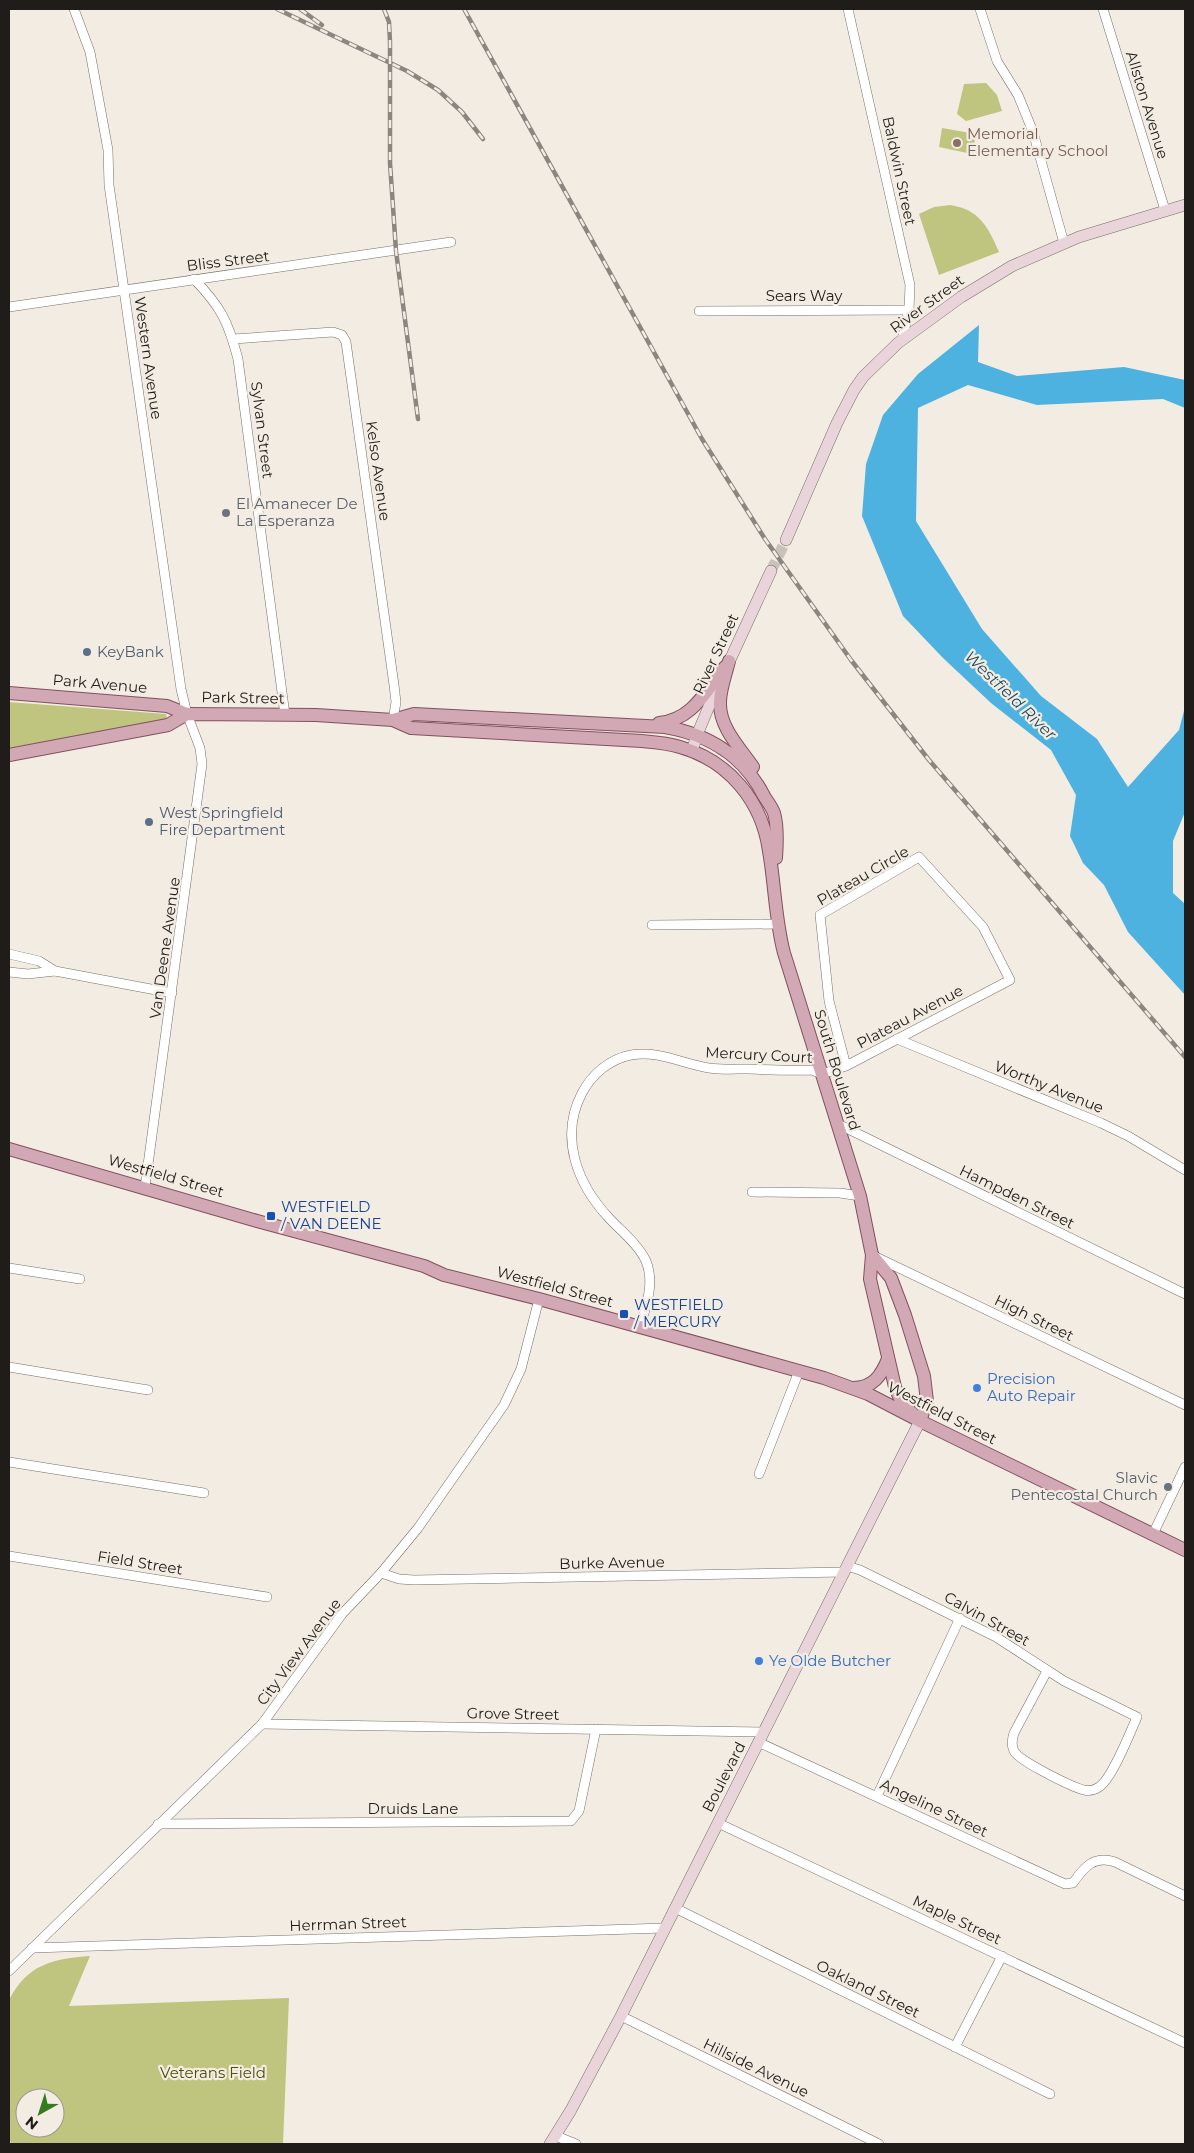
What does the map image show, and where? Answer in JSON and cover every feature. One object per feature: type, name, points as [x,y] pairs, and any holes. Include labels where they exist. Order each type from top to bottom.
[{"type":"main road","name":"River Street","points":[[786,540],[837,423],[854,390],[863,377],[902,340],[929,319],[993,276],[1064,243],[1185,204]]},
{"type":"main road","name":"River Street","points":[[692,751],[697,734],[729,661],[771,571]]},
{"type":"main road","points":[[637,725],[663,723],[679,718],[703,699],[729,661]]},
{"type":"main road","points":[[729,661],[721,695],[721,714],[726,727],[763,782],[770,797],[773,812]]},
{"type":"main road","name":"Park Avenue","points":[[9,693],[167,706],[187,714]]},
{"type":"main road","name":"Park Street","points":[[9,755],[168,725],[187,714],[285,715],[393,720],[414,714],[637,725],[665,727],[697,734]]},
{"type":"main road","name":"Park Street","points":[[393,720],[412,728],[642,741],[678,746],[692,751]]},
{"type":"main road","name":"South Boulevard","points":[[697,734],[729,753],[744,766],[756,782],[773,812],[776,844],[774,894]]},
{"type":"main road","name":"South Boulevard","points":[[692,751],[728,773],[744,789],[755,805],[766,834],[778,924],[786,958],[860,1196],[872,1255],[870,1279],[895,1387],[901,1401],[920,1421],[927,1401],[924,1376],[891,1278],[872,1255]]},
{"type":"main road","name":"Westfield Street","points":[[9,1149],[257,1221],[424,1266],[444,1275],[539,1299],[799,1371],[852,1388],[880,1399],[920,1421],[1185,1550]]},
{"type":"main road","points":[[852,1388],[868,1386],[874,1382],[880,1376],[888,1358]]},
{"type":"main road","name":"Boulevard","points":[[553,2140],[579,2096],[621,2016],[920,1421]]},
{"type":"street","name":"Western Avenue","points":[[74,9],[90,52],[108,150],[109,185],[181,689],[187,714]]},
{"type":"street","name":"Baldwin Street","points":[[848,9],[910,285],[909,310],[902,340]]},
{"type":"street","points":[[980,9],[997,61],[1018,95],[1033,132],[1064,243]]},
{"type":"street","name":"Allston Avenue","points":[[1103,9],[1165,210]]},
{"type":"street","name":"Bliss Street","points":[[9,306],[451,242]]},
{"type":"street","name":"Sylvan Street","points":[[194,279],[221,311],[233,339],[242,381],[285,715]]},
{"type":"street","name":"Sears Way","points":[[699,311],[909,310]]},
{"type":"street","name":"Kelso Avenue","points":[[233,339],[333,332],[342,335],[346,342],[394,685],[396,702],[393,720]]},
{"type":"street","name":"Van Deene Avenue","points":[[145,1187],[202,764],[200,748],[187,714]]},
{"type":"street","name":"Plateau Circle","points":[[846,1066],[829,1001],[820,915],[919,857],[983,927],[1010,980]]},
{"type":"street","points":[[652,925],[778,924]]},
{"type":"street","points":[[9,954],[39,961],[55,970],[172,993]]},
{"type":"street","points":[[9,972],[28,974],[55,970]]},
{"type":"street","name":"Plateau Avenue","points":[[822,1074],[846,1066],[1010,980]]},
{"type":"street","name":"Worthy Avenue","points":[[897,1039],[1101,1123],[1128,1136],[1185,1170]]},
{"type":"street","name":"Mercury Court","points":[[640,1327],[650,1292],[647,1264],[638,1248],[590,1196],[580,1177],[573,1156],[574,1116],[580,1097],[588,1084],[599,1071],[612,1062],[639,1054],[658,1056],[716,1069],[812,1070],[822,1074]]},
{"type":"street","name":"Hampden Street","points":[[838,1124],[1185,1294]]},
{"type":"street","points":[[752,1192],[840,1193],[860,1196]]},
{"type":"street","name":"High Street","points":[[872,1255],[1185,1405]]},
{"type":"street","points":[[9,1268],[80,1279]]},
{"type":"street","name":"City View Avenue","points":[[9,1971],[262,1724],[342,1614],[381,1573],[418,1528],[504,1405],[521,1369],[539,1299]]},
{"type":"street","points":[[9,1367],[148,1390]]},
{"type":"street","points":[[759,1474],[799,1371]]},
{"type":"street","points":[[9,1462],[204,1493]]},
{"type":"street","points":[[1153,1534],[1185,1467]]},
{"type":"street","name":"Field Street","points":[[9,1556],[268,1597]]},
{"type":"street","name":"Burke Avenue","points":[[381,1573],[399,1579],[414,1580],[846,1569]]},
{"type":"street","name":"Calvin Street","points":[[846,1569],[860,1570],[960,1618],[1008,1644],[1047,1671],[1137,1717],[1108,1778],[1097,1788],[1083,1790],[1025,1762],[1014,1750],[1012,1739],[1047,1671]]},
{"type":"street","points":[[877,1796],[960,1618]]},
{"type":"street","name":"Grove Street","points":[[262,1724],[596,1729],[761,1737]]},
{"type":"street","name":"Druids Lane","points":[[158,1824],[570,1821],[579,1811],[596,1729]]},
{"type":"street","name":"Angeline Street","points":[[761,1737],[877,1796],[1065,1884],[1072,1884],[1084,1867],[1101,1860],[1115,1862],[1185,1896]]},
{"type":"street","name":"Maple Street","points":[[718,1822],[1185,2043]]},
{"type":"street","name":"Oakland Street","points":[[675,1908],[1050,2094]]},
{"type":"street","name":"Herrman Street","points":[[32,1948],[665,1928]]},
{"type":"street","points":[[955,2047],[1002,1956]]},
{"type":"street","name":"Hillside Avenue","points":[[621,2016],[879,2144]]},
{"type":"street","points":[[553,2140],[576,2144]]},
{"type":"green space","points":[[986,83],[997,95],[1002,111],[966,121],[957,114],[964,84]]},
{"type":"green space","points":[[942,128],[976,134],[972,154],[939,147]]},
{"type":"green space","points":[[950,205],[960,207],[975,215],[986,227],[999,252],[939,275],[919,214],[934,207]]},
{"type":"green space","points":[[9,702],[166,714],[167,719],[9,748]]},
{"type":"green space","name":"Veterans Field","points":[[90,1956],[69,2006],[289,1998],[283,2144],[11,2143],[9,2139],[9,2000],[24,1978],[33,1971],[64,1959]]},
{"type":"water","name":"Westfield River","points":[[979,325],[978,362],[1017,376],[1124,367],[1185,380],[1185,408],[1163,399],[1037,405],[968,385],[918,408],[916,521],[982,629],[1041,696],[1097,739],[1128,787],[1179,730],[1185,707],[1185,812],[1173,841],[1173,893],[1185,904],[1185,995],[1128,932],[1104,885],[1083,863],[1070,836],[1076,795],[1051,750],[991,703],[943,658],[903,616],[862,516],[866,464],[883,415],[918,374]]},
{"type":"tunnel","points":[[771,571],[786,540]]},
{"type":"railway","points":[[277,9],[407,71],[438,90],[462,112],[483,139]]},
{"type":"railway","points":[[300,9],[322,25]]},
{"type":"railway","points":[[384,9],[389,22],[390,42],[390,163],[396,251],[418,419]]},
{"type":"railway","points":[[464,9],[702,439],[765,539],[851,660],[929,760],[1185,1057]]},
{"type":"place","name":"Memorial Elementary School","points":[[957,143]]},
{"type":"place","name":"El Amanecer De La Esperanza","points":[[226,513]]},
{"type":"place","name":"KeyBank","points":[[87,652]]},
{"type":"place","name":"West Springfield Fire Department","points":[[149,822]]},
{"type":"place","name":"WESTFIELD / VAN DEENE","points":[[271,1216]]},
{"type":"place","name":"WESTFIELD / MERCURY","points":[[624,1314]]},
{"type":"place","name":"Precision Auto Repair","points":[[977,1388]]},
{"type":"place","name":"Slavic Pentecostal Church","points":[[1168,1487]]},
{"type":"place","name":"Ye Olde Butcher","points":[[759,1661]]}]
